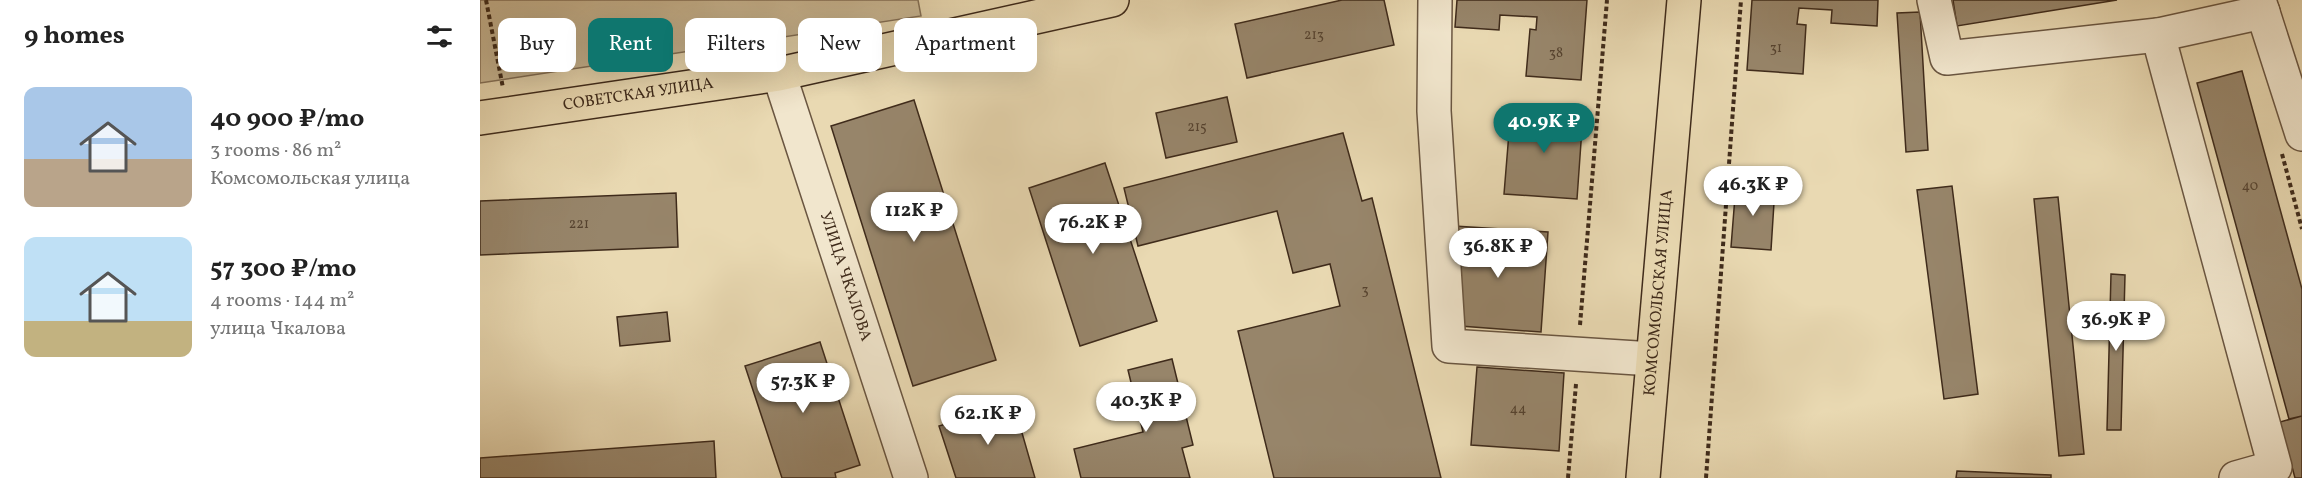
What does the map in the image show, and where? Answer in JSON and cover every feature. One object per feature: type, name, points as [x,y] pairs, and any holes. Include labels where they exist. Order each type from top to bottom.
[{"type":"main road","name":"СОВЕТСКАЯ УЛИЦА","points":[[494,116],[779,74],[1112,0]]},
{"type":"main road","name":"КОМСОМОЛЬСКАЯ УЛИЦА","points":[[1643,478],[1683,0]]},
{"type":"street","points":[[1435,0],[1434,111],[1449,346],[1653,359]]},
{"type":"street","points":[[1934,0],[1947,58],[2158,35],[2261,6],[2302,134]]},
{"type":"street","points":[[2158,35],[2275,467],[2236,478]]},
{"type":"street","name":"УЛИЦА ЧКАЛОВА","points":[[779,74],[911,478]]},
{"type":"path","points":[[486,0],[494,116]]},
{"type":"path","points":[[1568,478],[1606,0]]},
{"type":"path","points":[[1706,478],[1741,0]]},
{"type":"shaded area","points":[[480,0],[918,0],[921,16],[894,18],[894,20],[882,22],[882,18],[798,18],[798,35],[786,37],[786,18],[685,18],[685,52],[673,54],[673,18],[588,18],[588,67],[576,68],[576,18],[498,18],[498,72],[552,72],[480,83]]},
{"type":"building","points":[[1342,0],[1384,0],[1394,45],[1247,78],[1235,24]]},
{"type":"building","points":[[1457,0],[1587,0],[1581,80],[1526,76],[1530,29],[1536,30],[1537,17],[1500,15],[1499,30],[1455,27]]},
{"type":"building","points":[[1752,0],[1878,0],[1877,26],[1831,23],[1832,10],[1799,8],[1797,24],[1806,25],[1803,74],[1747,70]]},
{"type":"building","points":[[1953,0],[2117,0],[1957,26]]},
{"type":"building","points":[[1920,12],[1928,150],[1906,152],[1897,13]]},
{"type":"building","points":[[2242,71],[2302,289],[2302,416],[2289,419],[2197,83]]},
{"type":"building","points":[[1227,97],[1237,142],[1166,158],[1156,113]]},
{"type":"building","points":[[914,100],[996,360],[913,386],[831,126]]},
{"type":"building","points":[[1511,108],[1583,114],[1577,199],[1504,194]]},
{"type":"building","points":[[1343,133],[1362,201],[1372,198],[1441,478],[1274,478],[1238,331],[1340,306],[1330,264],[1293,273],[1277,211],[1138,246],[1124,188]]},
{"type":"building","points":[[1105,163],[1157,321],[1080,346],[1029,188]]},
{"type":"building","points":[[1736,184],[1775,187],[1771,250],[1731,247]]},
{"type":"building","points":[[1952,186],[1978,394],[1944,399],[1917,190]]},
{"type":"building","points":[[676,193],[678,247],[480,255],[480,201]]},
{"type":"building","points":[[2058,197],[2084,454],[2059,456],[2034,199]]},
{"type":"building","points":[[1454,226],[1548,232],[1541,332],[1447,325]]},
{"type":"building","points":[[2111,274],[2125,275],[2121,430],[2107,430]]},
{"type":"building","points":[[667,312],[670,341],[620,346],[617,317]]},
{"type":"building","points":[[820,342],[860,465],[835,473],[836,478],[782,478],[745,366]]},
{"type":"building","points":[[1172,359],[1193,445],[1182,448],[1190,478],[1081,478],[1074,449],[1143,432],[1128,370]]},
{"type":"building","points":[[1477,367],[1564,373],[1559,451],[1471,445]]},
{"type":"building","points":[[1014,405],[1035,478],[956,478],[939,426]]},
{"type":"building","points":[[2302,416],[2302,478],[2295,478],[2280,422]]},
{"type":"building","points":[[714,441],[716,478],[480,478],[480,458]]},
{"type":"building","points":[[1957,471],[2051,475],[2051,478],[1956,478]]}]
